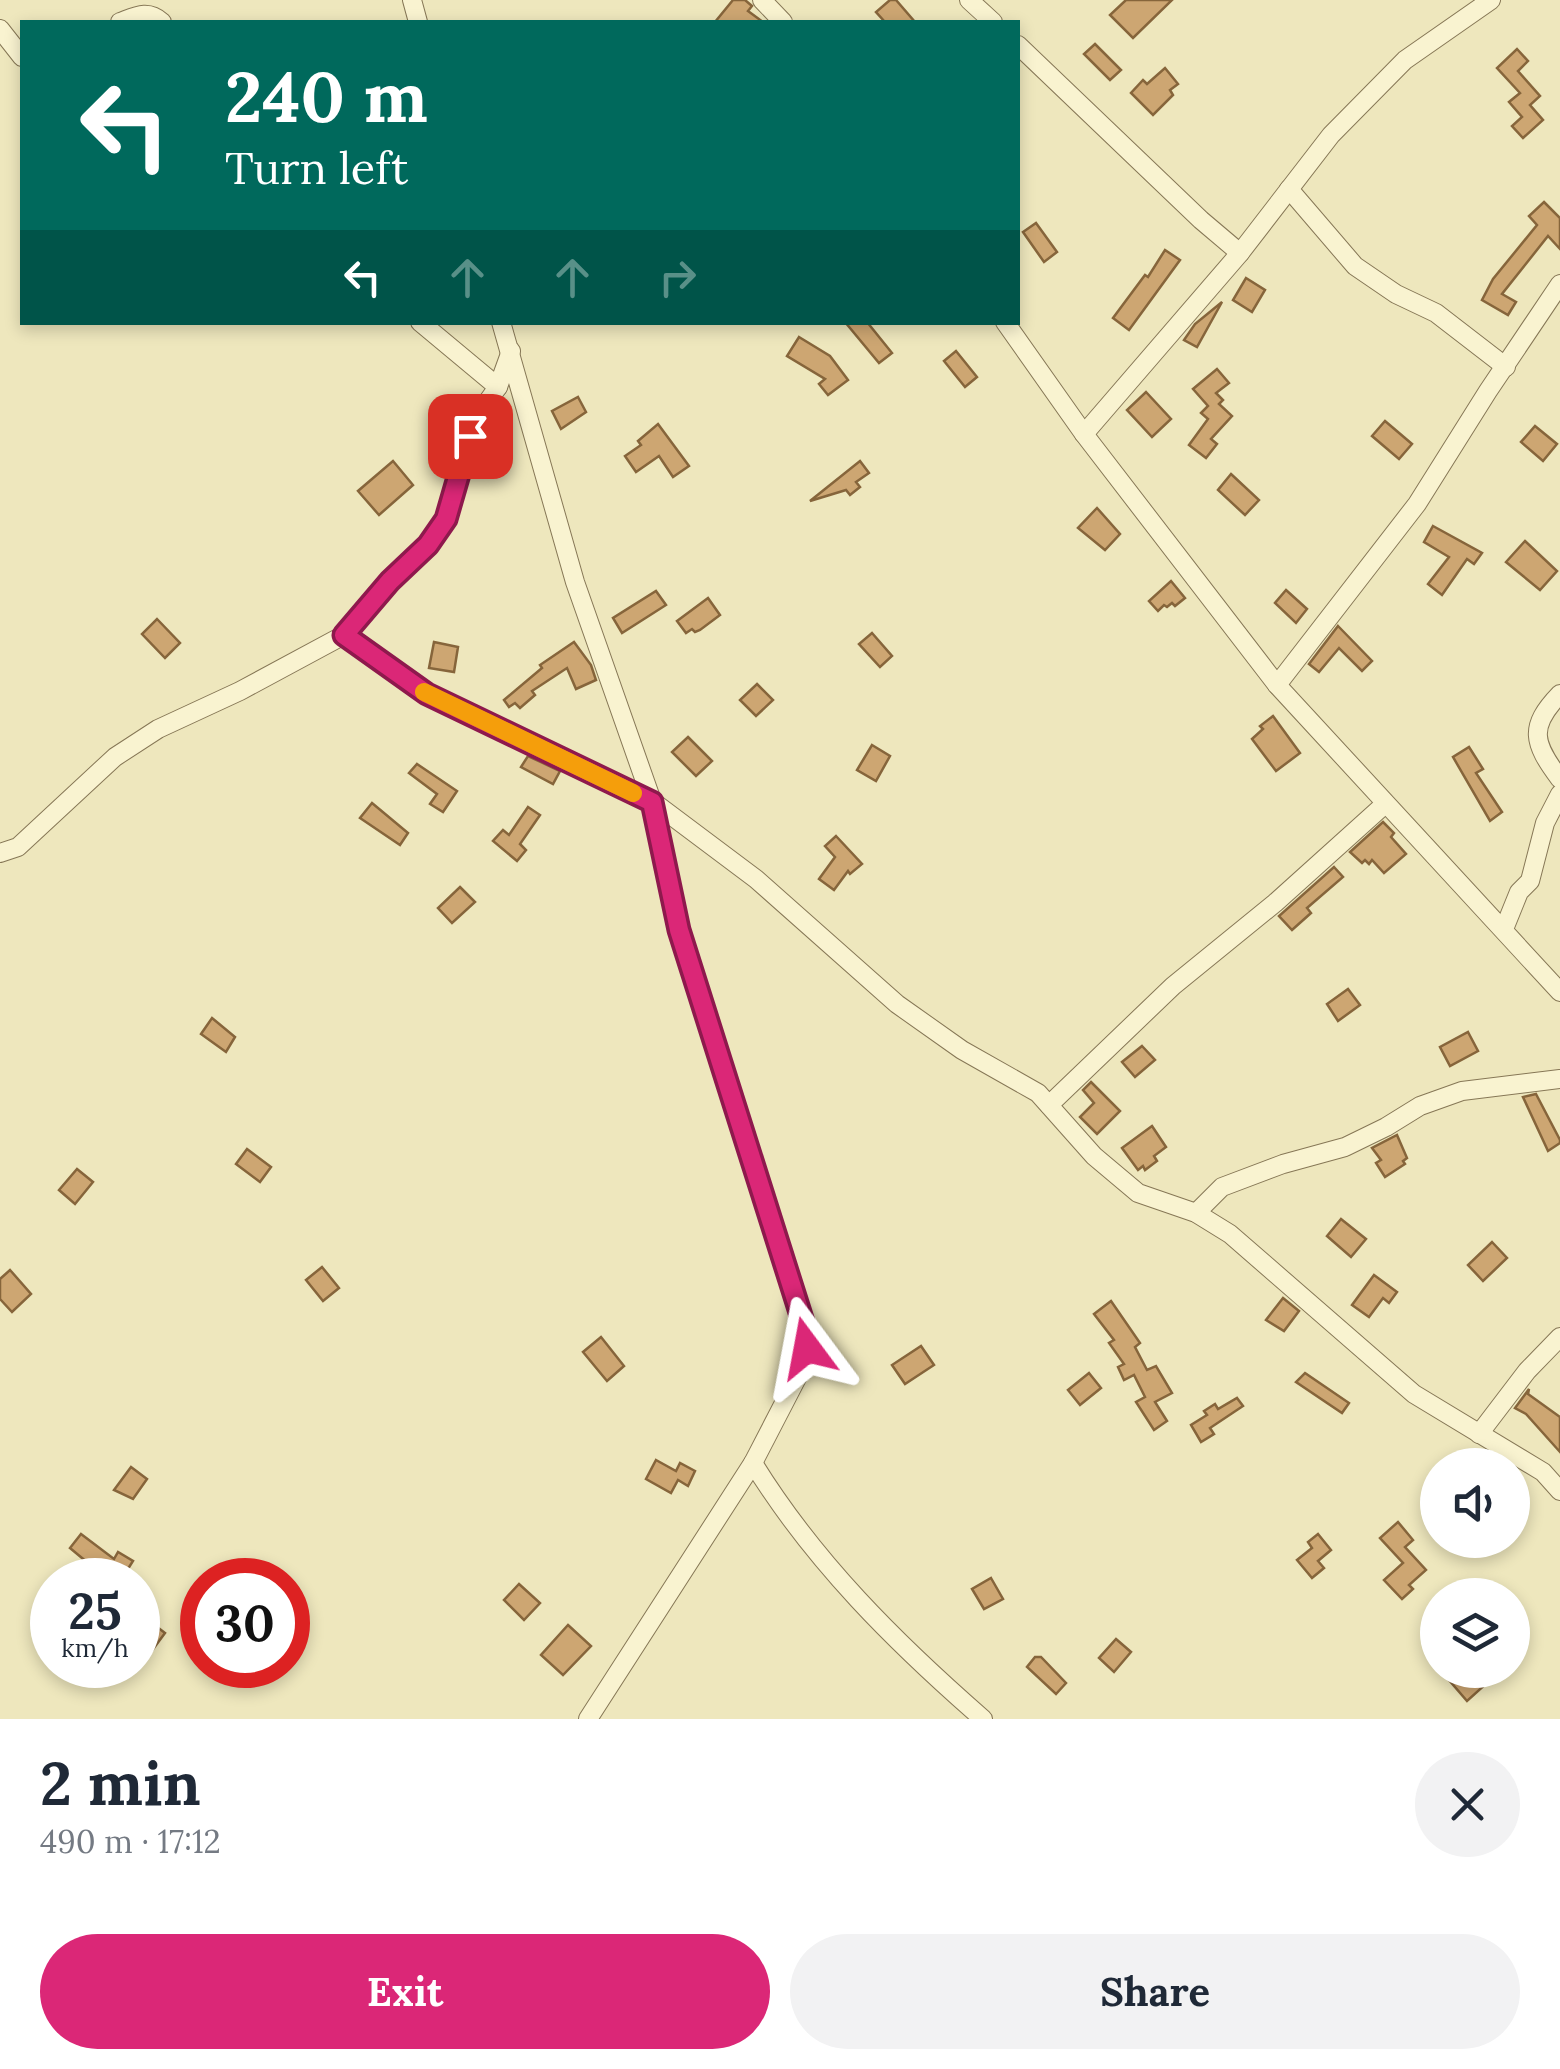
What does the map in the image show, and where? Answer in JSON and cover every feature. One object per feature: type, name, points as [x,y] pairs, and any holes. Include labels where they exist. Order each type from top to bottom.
[{"type":"street","points":[[762,0],[781,20]]},
{"type":"street","points":[[969,0],[992,20]]},
{"type":"street","points":[[1084,434],[1240,253],[1331,135],[1405,60],[1491,0]]},
{"type":"street","points":[[125,20],[140,14],[154,15],[160,20]]},
{"type":"street","points":[[0,29],[20,54]]},
{"type":"street","points":[[1020,47],[1240,253]]},
{"type":"street","points":[[1289,190],[1354,266],[1396,294],[1436,313],[1506,367]]},
{"type":"street","points":[[1278,685],[1417,504],[1560,284]]},
{"type":"street","points":[[424,325],[498,387]]},
{"type":"street","points":[[502,325],[575,582],[652,802],[679,930],[804,1325],[807,1348],[798,1376],[754,1463],[588,1719]]},
{"type":"street","points":[[1007,325],[1084,434],[1278,685],[1560,992]]},
{"type":"street","points":[[0,852],[18,846],[115,757],[144,738],[344,635],[390,581],[428,545],[446,519],[477,416],[498,387],[511,351]]},
{"type":"street","points":[[344,635],[427,694],[652,802],[756,880],[897,1004],[962,1050],[1038,1093],[1094,1156],[1138,1193],[1196,1213],[1230,1234],[1414,1394],[1543,1472],[1560,1491]]},
{"type":"street","points":[[1560,694],[1541,714],[1538,742],[1560,779]]},
{"type":"street","points":[[1504,930],[1519,892],[1530,880],[1545,823],[1560,794]]},
{"type":"street","points":[[1049,1105],[1173,986],[1275,903],[1385,804]]},
{"type":"street","points":[[1196,1213],[1222,1188],[1344,1146],[1420,1106],[1462,1092],[1560,1079]]},
{"type":"street","points":[[1479,1434],[1527,1371],[1560,1336]]},
{"type":"street","points":[[754,1463],[782,1509],[864,1608],[903,1649],[983,1719]]},
{"type":"building","points":[[733,0],[745,0],[752,6],[748,11],[760,20],[717,20]]},
{"type":"building","points":[[890,0],[896,0],[913,20],[883,20],[876,12]]},
{"type":"building","points":[[1126,0],[1172,0],[1133,38],[1110,15]]},
{"type":"building","points":[[1095,44],[1121,70],[1110,80],[1084,54]]},
{"type":"building","points":[[1517,49],[1528,61],[1518,71],[1540,96],[1530,105],[1543,120],[1523,138],[1512,126],[1522,117],[1509,102],[1520,93],[1497,68]]},
{"type":"building","points":[[1165,68],[1178,84],[1170,90],[1173,95],[1153,115],[1131,93],[1143,80],[1147,84]]},
{"type":"building","points":[[1544,202],[1560,218],[1560,249],[1548,236],[1502,294],[1516,302],[1508,315],[1482,300],[1493,279],[1537,225],[1529,216]]},
{"type":"building","points":[[1036,223],[1057,252],[1044,262],[1023,232]]},
{"type":"building","points":[[1165,250],[1180,260],[1129,330],[1113,318]]},
{"type":"building","points":[[1246,278],[1265,290],[1252,312],[1233,300]]},
{"type":"building","points":[[1222,302],[1197,347],[1184,340],[1195,324]]},
{"type":"building","points":[[847,325],[869,325],[892,353],[879,363]]},
{"type":"building","points":[[799,337],[830,356],[848,380],[828,395],[819,384],[825,379],[787,356]]},
{"type":"building","points":[[956,351],[977,377],[965,387],[944,361]]},
{"type":"building","points":[[1217,369],[1229,383],[1216,393],[1223,400],[1219,404],[1232,416],[1211,439],[1217,444],[1206,458],[1189,445],[1208,419],[1201,413],[1208,406],[1193,389]]},
{"type":"building","points":[[1146,392],[1171,419],[1152,437],[1127,410]]},
{"type":"building","points":[[578,397],[586,412],[561,429],[552,411]]},
{"type":"building","points":[[1385,421],[1412,444],[1399,459],[1372,436]]},
{"type":"building","points":[[658,424],[689,466],[673,477],[659,456],[636,472],[625,456],[641,445],[638,441]]},
{"type":"building","points":[[1535,426],[1557,444],[1543,461],[1521,442]]},
{"type":"building","points":[[393,461],[413,485],[379,515],[358,491]]},
{"type":"building","points":[[860,461],[869,473],[856,482],[860,487],[850,495],[846,490],[810,501]]},
{"type":"building","points":[[1231,474],[1259,500],[1245,515],[1218,490]]},
{"type":"building","points":[[1097,508],[1120,534],[1105,550],[1078,528]]},
{"type":"building","points":[[1433,526],[1482,553],[1474,564],[1467,559],[1442,595],[1428,584],[1449,557],[1424,542]]},
{"type":"building","points":[[1525,541],[1557,571],[1540,590],[1506,562]]},
{"type":"building","points":[[1171,581],[1185,598],[1158,611],[1149,601]]},
{"type":"building","points":[[1286,590],[1307,609],[1296,623],[1275,603]]},
{"type":"building","points":[[656,591],[666,605],[622,633],[613,618]]},
{"type":"building","points":[[708,598],[720,615],[700,630],[686,633],[677,621]]},
{"type":"building","points":[[157,619],[180,643],[165,658],[142,634]]},
{"type":"building","points":[[1338,626],[1372,661],[1362,671],[1339,648],[1319,672],[1309,664]]},
{"type":"building","points":[[872,633],[892,656],[880,667],[859,644]]},
{"type":"building","points":[[434,642],[458,647],[454,672],[429,668]]},
{"type":"building","points":[[574,642],[591,665],[596,680],[576,689],[567,668],[532,691],[535,695],[520,708],[515,703],[509,707],[504,700],[542,668],[540,665]]},
{"type":"building","points":[[757,684],[773,700],[756,716],[740,700]]},
{"type":"building","points":[[1273,716],[1300,753],[1276,771],[1252,739]]},
{"type":"building","points":[[688,737],[712,761],[696,776],[672,752]]},
{"type":"building","points":[[872,745],[890,756],[876,781],[857,770]]},
{"type":"building","points":[[1469,747],[1483,769],[1476,773],[1502,812],[1490,821],[1453,757]]},
{"type":"building","points":[[528,756],[560,771],[553,784],[521,767]]},
{"type":"building","points":[[417,764],[457,791],[443,812],[430,804],[437,794],[409,773]]},
{"type":"building","points":[[372,803],[408,833],[400,845],[360,818]]},
{"type":"building","points":[[528,807],[540,815],[520,844],[526,850],[517,861],[493,841],[503,830],[509,835]]},
{"type":"building","points":[[1383,822],[1406,854],[1384,873],[1372,860],[1362,863],[1350,852]]},
{"type":"building","points":[[836,836],[862,864],[850,874],[848,871],[834,890],[819,879],[835,857],[825,846]]},
{"type":"building","points":[[1334,867],[1343,877],[1307,908],[1311,913],[1292,930],[1279,916]]},
{"type":"building","points":[[460,887],[475,902],[452,923],[438,908]]},
{"type":"building","points":[[1348,989],[1360,1005],[1338,1021],[1327,1004]]},
{"type":"building","points":[[212,1018],[235,1037],[226,1052],[201,1034]]},
{"type":"building","points":[[1468,1032],[1478,1051],[1450,1066],[1440,1047]]},
{"type":"building","points":[[1142,1046],[1155,1060],[1135,1077],[1122,1062]]},
{"type":"building","points":[[1091,1082],[1120,1111],[1097,1134],[1080,1117],[1094,1103],[1083,1090]]},
{"type":"building","points":[[1536,1094],[1560,1140],[1548,1151],[1523,1097]]},
{"type":"building","points":[[1152,1126],[1166,1147],[1154,1156],[1157,1161],[1138,1170],[1122,1148]]},
{"type":"building","points":[[1397,1135],[1407,1158],[1405,1164],[1385,1177],[1376,1163],[1381,1160],[1372,1148]]},
{"type":"building","points":[[247,1149],[271,1167],[260,1182],[236,1164]]},
{"type":"building","points":[[77,1169],[93,1182],[75,1204],[59,1190]]},
{"type":"building","points":[[1341,1219],[1366,1239],[1351,1257],[1327,1236]]},
{"type":"building","points":[[1492,1242],[1507,1258],[1483,1281],[1468,1265]]},
{"type":"building","points":[[322,1267],[339,1288],[323,1301],[306,1280]]},
{"type":"building","points":[[10,1270],[31,1294],[12,1312],[0,1299],[0,1279]]},
{"type":"building","points":[[1374,1275],[1397,1292],[1389,1303],[1383,1298],[1369,1317],[1352,1305]]},
{"type":"building","points":[[1283,1298],[1299,1311],[1284,1331],[1266,1320]]},
{"type":"building","points":[[1111,1301],[1140,1343],[1135,1347],[1147,1370],[1156,1366],[1172,1393],[1155,1402],[1167,1421],[1154,1430],[1136,1402],[1145,1397],[1134,1375],[1124,1380],[1118,1367],[1124,1364],[1109,1343],[1114,1340],[1094,1314]]},
{"type":"building","points":[[601,1337],[624,1366],[607,1381],[583,1352]]},
{"type":"building","points":[[921,1346],[934,1365],[905,1384],[892,1365]]},
{"type":"building","points":[[1089,1373],[1101,1388],[1080,1405],[1068,1390]]},
{"type":"building","points":[[1305,1373],[1349,1403],[1342,1413],[1296,1382]]},
{"type":"building","points":[[1529,1389],[1528,1394],[1560,1417],[1560,1452],[1526,1414],[1515,1408]]},
{"type":"building","points":[[1237,1398],[1243,1406],[1210,1428],[1214,1434],[1201,1442],[1191,1425],[1207,1415],[1204,1411],[1215,1404],[1218,1409]]},
{"type":"building","points":[[656,1460],[676,1471],[680,1463],[695,1471],[688,1486],[678,1480],[671,1493],[646,1479]]},
{"type":"building","points":[[131,1467],[147,1479],[133,1499],[114,1490]]},
{"type":"building","points":[[1398,1522],[1413,1540],[1405,1547],[1426,1570],[1409,1585],[1413,1589],[1402,1599],[1384,1580],[1403,1563],[1380,1538]]},
{"type":"building","points":[[81,1534],[113,1558],[82,1558],[70,1548]]},
{"type":"building","points":[[1318,1534],[1331,1550],[1318,1561],[1324,1568],[1312,1578],[1297,1560],[1312,1548],[1308,1542]]},
{"type":"building","points":[[991,1578],[1003,1599],[984,1609],[972,1589]]},
{"type":"building","points":[[519,1584],[540,1603],[524,1620],[504,1600]]},
{"type":"building","points":[[568,1625],[591,1646],[563,1675],[541,1655]]},
{"type":"building","points":[[1116,1639],[1131,1652],[1114,1672],[1099,1658]]},
{"type":"building","points":[[1035,1657],[1041,1657],[1066,1683],[1056,1694],[1027,1667]]},
{"type":"building","points":[[1456,1688],[1481,1688],[1467,1701]]},
{"type":"slow traffic","points":[[424,692],[633,793]]},
{"type":"route","points":[[470,436],[446,519],[428,545],[390,581],[344,635],[427,694],[652,802],[679,930],[804,1325],[807,1348]]}]
